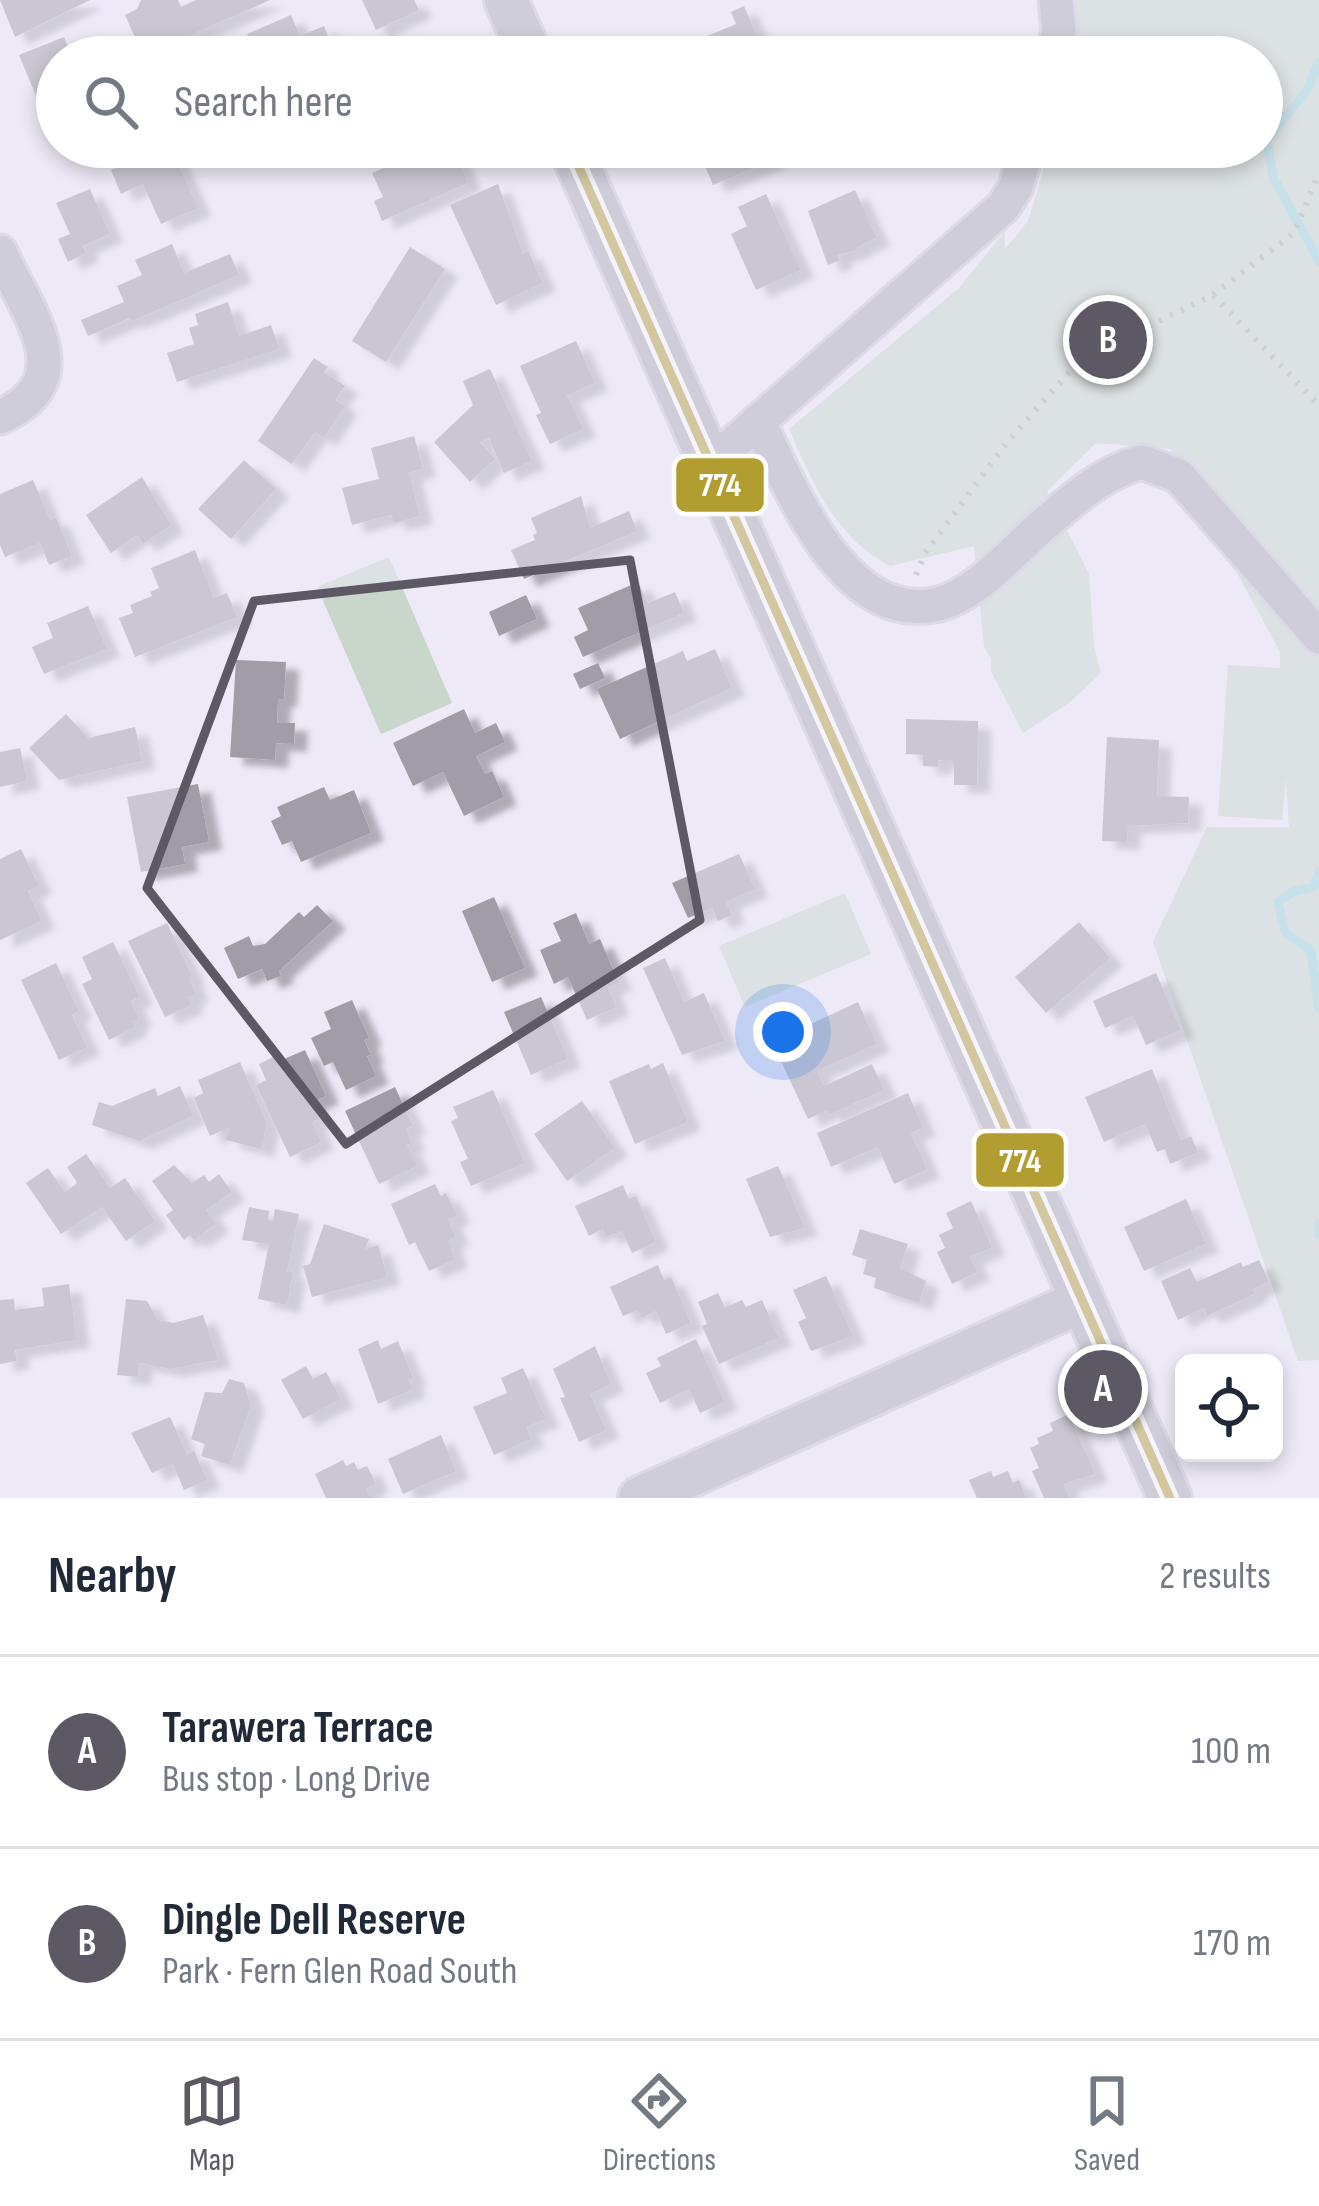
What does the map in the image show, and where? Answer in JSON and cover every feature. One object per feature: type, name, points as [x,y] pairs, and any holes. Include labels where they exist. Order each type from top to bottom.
[{"type":"street","points":[[506,0],[522,36]]},
{"type":"street","points":[[1056,0],[1058,36]]},
{"type":"street","points":[[579,168],[1170,1498]]},
{"type":"street","points":[[709,465],[1003,207],[1021,168]]},
{"type":"street","points":[[0,252],[44,351],[46,376],[34,396],[0,417]]},
{"type":"street","points":[[758,421],[824,544],[850,577],[872,593],[904,606],[941,603],[968,589],[1098,479],[1142,462],[1179,476],[1319,637]]},
{"type":"street","points":[[640,1498],[1082,1301]]},
{"type":"path","points":[[910,590],[925,553],[1008,441],[1082,358],[1213,295],[1294,233],[1319,173]]},
{"type":"path","points":[[1213,295],[1319,405]]},
{"type":"highlighted area","points":[[630,560],[700,920],[346,1144],[147,888],[254,601]]},
{"type":"green space","points":[[1076,0],[1319,0],[1319,1360],[1298,1361],[1153,942],[1207,827],[1289,827],[1286,778],[1282,820],[1218,816],[1228,665],[1280,668],[1280,652],[1170,449],[1096,443],[1047,491],[1089,574],[1094,646],[1101,673],[1070,702],[1023,733],[991,671],[984,646],[974,546],[890,566],[871,554],[828,507],[789,429],[959,288],[1005,231],[1005,249],[1028,221],[1044,168],[1283,168],[1283,36],[1077,36]]},
{"type":"green space","points":[[389,557],[452,703],[381,734],[317,587]]},
{"type":"green space","points":[[845,893],[871,954],[745,1007],[719,946]]},
{"type":"building","points":[[0,0],[90,0],[15,37]]},
{"type":"building","points":[[141,0],[178,0],[181,7],[196,0],[270,0],[188,36],[134,36],[125,15],[137,9]]},
{"type":"building","points":[[362,0],[414,0],[419,10],[376,30]]},
{"type":"building","points":[[744,6],[757,36],[707,36],[736,24],[731,12]]},
{"type":"building","points":[[291,15],[300,36],[248,36]]},
{"type":"building","points":[[324,26],[328,36],[300,36]]},
{"type":"building","points":[[36,48],[36,96],[19,55]]},
{"type":"building","points":[[180,168],[198,208],[161,224],[143,184],[121,194],[111,170]]},
{"type":"building","points":[[384,168],[462,168],[468,183],[382,221],[374,201],[383,197],[372,173]]},
{"type":"building","points":[[706,168],[753,168],[713,185]]},
{"type":"building","points":[[498,184],[523,254],[528,251],[543,283],[496,305],[450,205]]},
{"type":"building","points":[[90,189],[110,234],[83,246],[86,253],[68,262],[58,239],[70,234],[56,203]]},
{"type":"building","points":[[855,190],[877,238],[858,250],[837,255],[840,260],[828,265],[808,211]]},
{"type":"building","points":[[766,194],[801,270],[756,290],[731,234],[747,226],[738,207]]},
{"type":"building","points":[[172,244],[184,273],[230,254],[239,275],[88,336],[81,320],[124,302],[117,286],[142,275],[135,260]]},
{"type":"building","points":[[410,247],[445,269],[386,362],[352,341]]},
{"type":"building","points":[[228,302],[239,336],[271,325],[279,349],[177,382],[167,353],[194,344],[189,328],[198,325],[195,314]]},
{"type":"building","points":[[576,341],[595,383],[567,395],[583,429],[550,444],[520,366]]},
{"type":"building","points":[[314,358],[328,367],[324,372],[345,386],[335,400],[345,406],[324,438],[315,432],[292,464],[258,441]]},
{"type":"building","points":[[490,369],[532,461],[504,473],[489,438],[480,442],[495,459],[470,482],[434,442],[473,405],[463,381]]},
{"type":"building","points":[[414,436],[423,469],[409,473],[420,516],[394,523],[391,515],[352,525],[342,488],[379,479],[371,448]]},
{"type":"building","points":[[244,460],[276,489],[231,539],[198,509]]},
{"type":"building","points":[[142,477],[171,525],[143,544],[137,535],[111,553],[86,515]]},
{"type":"building","points":[[33,480],[72,556],[49,565],[40,543],[5,557],[0,545],[0,494]]},
{"type":"building","points":[[581,496],[590,528],[629,511],[637,531],[524,579],[511,550],[535,540],[531,518]]},
{"type":"building","points":[[195,550],[214,598],[227,593],[237,617],[135,657],[119,618],[133,613],[130,605],[159,588],[151,568]]},
{"type":"building","points":[[638,582],[648,603],[675,592],[684,613],[583,657],[574,637],[588,630],[578,608]]},
{"type":"building","points":[[526,595],[537,619],[499,636],[489,612]]},
{"type":"building","points":[[88,606],[107,649],[44,674],[32,647],[53,638],[47,623]]},
{"type":"building","points":[[715,649],[732,688],[620,739],[597,689],[683,651],[687,661]]},
{"type":"building","points":[[236,660],[286,662],[277,723],[295,723],[294,744],[276,743],[275,760],[230,757]]},
{"type":"building","points":[[598,663],[605,678],[580,689],[573,674]]},
{"type":"building","points":[[464,709],[475,733],[496,723],[505,742],[476,756],[485,774],[492,771],[504,797],[464,816],[443,772],[413,786],[393,743]]},
{"type":"building","points":[[66,714],[88,738],[135,727],[142,761],[59,780],[29,748]]},
{"type":"building","points":[[906,719],[978,721],[977,785],[954,785],[954,761],[923,766],[923,755],[906,754]]},
{"type":"building","points":[[1107,737],[1159,740],[1157,796],[1189,797],[1188,823],[1128,826],[1127,842],[1102,841]]},
{"type":"building","points":[[20,748],[27,781],[0,787],[0,752]]},
{"type":"building","points":[[198,784],[209,842],[182,847],[185,864],[141,872],[127,797]]},
{"type":"building","points":[[324,787],[330,800],[354,790],[371,833],[301,862],[292,841],[282,845],[271,821],[281,816],[277,807]]},
{"type":"building","points":[[21,849],[39,886],[28,891],[42,921],[0,940],[0,859]]},
{"type":"building","points":[[739,854],[755,889],[726,902],[732,915],[718,921],[712,908],[688,918],[672,883]]},
{"type":"building","points":[[494,897],[525,968],[492,982],[462,911]]},
{"type":"building","points":[[317,905],[333,921],[279,971],[281,976],[267,981],[262,969],[238,979],[224,948],[249,936],[253,946],[265,944],[299,912],[304,917]]},
{"type":"building","points":[[576,913],[589,944],[600,939],[619,983],[608,987],[616,1007],[587,1020],[568,977],[554,984],[540,950],[561,941],[553,923]]},
{"type":"building","points":[[1079,922],[1110,958],[1046,1013],[1015,977]]},
{"type":"building","points":[[167,923],[196,994],[188,998],[191,1005],[165,1017],[128,941]]},
{"type":"building","points":[[113,942],[140,997],[131,1001],[139,1019],[132,1022],[135,1027],[109,1040],[82,984],[92,979],[82,957]]},
{"type":"building","points":[[665,958],[684,1002],[704,993],[725,1041],[682,1055],[643,968]]},
{"type":"building","points":[[56,963],[79,1011],[72,1015],[87,1047],[59,1060],[21,980]]},
{"type":"building","points":[[1156,973],[1181,1030],[1146,1045],[1133,1016],[1105,1028],[1093,1001]]},
{"type":"building","points":[[541,997],[568,1059],[531,1075],[504,1012]]},
{"type":"building","points":[[352,1000],[369,1038],[364,1040],[376,1076],[346,1090],[333,1062],[324,1066],[311,1038],[331,1029],[324,1012]]},
{"type":"building","points":[[858,1002],[877,1044],[817,1071],[824,1086],[872,1064],[884,1090],[829,1115],[827,1110],[808,1119],[772,1042]]},
{"type":"building","points":[[305,1050],[326,1096],[311,1103],[319,1119],[312,1122],[321,1142],[290,1157],[256,1085],[266,1080],[259,1064],[281,1053],[284,1059]]},
{"type":"building","points":[[240,1062],[267,1123],[261,1149],[226,1140],[230,1127],[210,1136],[194,1098],[203,1093],[198,1080]]},
{"type":"building","points":[[663,1063],[688,1122],[635,1144],[609,1081]]},
{"type":"building","points":[[1152,1069],[1181,1140],[1191,1136],[1198,1152],[1170,1164],[1165,1149],[1157,1152],[1145,1124],[1104,1142],[1085,1097]]},
{"type":"building","points":[[180,1086],[193,1116],[139,1141],[92,1125],[99,1102],[112,1106],[155,1088],[158,1096]]},
{"type":"building","points":[[395,1087],[413,1126],[406,1129],[412,1143],[407,1145],[417,1166],[379,1184],[345,1111]]},
{"type":"building","points":[[493,1090],[525,1163],[471,1186],[460,1162],[468,1159],[451,1121],[458,1118],[453,1107]]},
{"type":"building","points":[[908,1093],[923,1128],[911,1133],[927,1170],[894,1184],[878,1147],[831,1167],[817,1133]]},
{"type":"building","points":[[582,1101],[615,1148],[567,1181],[534,1134]]},
{"type":"building","points":[[86,1154],[110,1188],[125,1178],[155,1221],[126,1241],[102,1207],[61,1234],[26,1183],[48,1168],[65,1192],[77,1183],[67,1167]]},
{"type":"building","points":[[174,1165],[192,1183],[204,1175],[209,1182],[219,1174],[232,1192],[206,1210],[216,1224],[194,1240],[190,1235],[184,1240],[166,1215],[173,1210],[152,1181]]},
{"type":"building","points":[[778,1166],[805,1228],[770,1237],[746,1179]]},
{"type":"building","points":[[435,1184],[441,1196],[446,1193],[457,1216],[448,1219],[456,1237],[449,1240],[454,1260],[429,1271],[415,1242],[409,1245],[391,1204]]},
{"type":"building","points":[[623,1185],[629,1199],[636,1196],[656,1242],[632,1253],[622,1231],[606,1237],[603,1229],[589,1236],[575,1206]]},
{"type":"building","points":[[1186,1199],[1206,1244],[1144,1271],[1124,1227]]},
{"type":"building","points":[[971,1201],[992,1247],[970,1257],[977,1272],[952,1284],[937,1252],[945,1248],[939,1235],[953,1228],[946,1213]]},
{"type":"building","points":[[249,1207],[269,1211],[268,1220],[273,1221],[275,1209],[299,1214],[287,1271],[293,1272],[287,1305],[258,1299],[269,1244],[242,1240]]},
{"type":"building","points":[[324,1224],[369,1239],[365,1249],[378,1245],[387,1277],[312,1297],[303,1266],[310,1264]]},
{"type":"building","points":[[860,1229],[908,1244],[900,1268],[926,1281],[919,1303],[874,1288],[876,1278],[863,1274],[867,1260],[852,1255]]},
{"type":"building","points":[[1259,1260],[1269,1282],[1253,1289],[1255,1294],[1207,1316],[1204,1308],[1178,1320],[1161,1281],[1190,1268],[1197,1282],[1241,1262],[1243,1267]]},
{"type":"building","points":[[658,1265],[664,1280],[671,1277],[691,1323],[666,1334],[656,1311],[641,1318],[638,1310],[623,1316],[610,1287]]},
{"type":"building","points":[[826,1276],[853,1336],[811,1351],[798,1322],[806,1318],[793,1290]]},
{"type":"building","points":[[69,1284],[77,1340],[15,1350],[17,1361],[0,1364],[0,1300],[14,1299],[15,1310],[44,1306],[42,1288]]},
{"type":"building","points":[[718,1293],[725,1308],[742,1300],[746,1307],[762,1300],[779,1338],[719,1364],[702,1326],[707,1324],[698,1302]]},
{"type":"building","points":[[126,1299],[147,1301],[158,1320],[173,1323],[203,1315],[218,1360],[170,1369],[140,1363],[138,1377],[117,1375]]},
{"type":"building","points":[[696,1339],[725,1402],[700,1413],[689,1389],[660,1403],[646,1373],[661,1366],[657,1358]]},
{"type":"building","points":[[378,1340],[381,1349],[398,1341],[413,1389],[378,1404],[358,1349]]},
{"type":"building","points":[[595,1346],[611,1384],[590,1394],[606,1430],[579,1442],[553,1369]]},
{"type":"building","points":[[306,1366],[313,1379],[326,1372],[341,1399],[303,1419],[281,1380]]},
{"type":"building","points":[[523,1368],[546,1419],[526,1427],[531,1439],[494,1455],[473,1407],[507,1393],[501,1378]]},
{"type":"building","points":[[229,1379],[244,1383],[251,1405],[230,1465],[201,1456],[205,1444],[191,1439],[205,1392],[222,1393]]},
{"type":"building","points":[[1069,1414],[1095,1474],[1064,1484],[1069,1498],[1044,1498],[1032,1471],[1039,1468],[1030,1448],[1039,1444],[1037,1438],[1053,1431],[1050,1423]]},
{"type":"building","points":[[170,1417],[187,1454],[194,1451],[207,1480],[184,1490],[173,1464],[152,1473],[131,1433]]},
{"type":"building","points":[[441,1435],[456,1471],[403,1494],[388,1459]]},
{"type":"building","points":[[343,1460],[346,1466],[354,1462],[358,1470],[367,1466],[376,1484],[366,1489],[371,1498],[326,1498],[315,1474]]},
{"type":"building","points":[[991,1471],[993,1477],[1008,1471],[1013,1483],[1019,1480],[1026,1498],[977,1498],[969,1480]]},
{"type":"waterway","points":[[1283,120],[1307,90],[1319,62]]},
{"type":"waterway","points":[[1272,168],[1319,261]]},
{"type":"waterway","points":[[1319,871],[1314,887],[1278,902],[1285,932],[1311,951],[1319,1008]]},
{"type":"waterway","points":[[1319,1223],[1319,1235]]},
{"type":"transit line","name":"774","points":[[579,168],[1170,1498]]},
{"type":"place","name":"Dingle Dell Reserve","points":[[1108,340]]},
{"type":"place","name":"Tarawera Terrace","points":[[1103,1389]]}]
